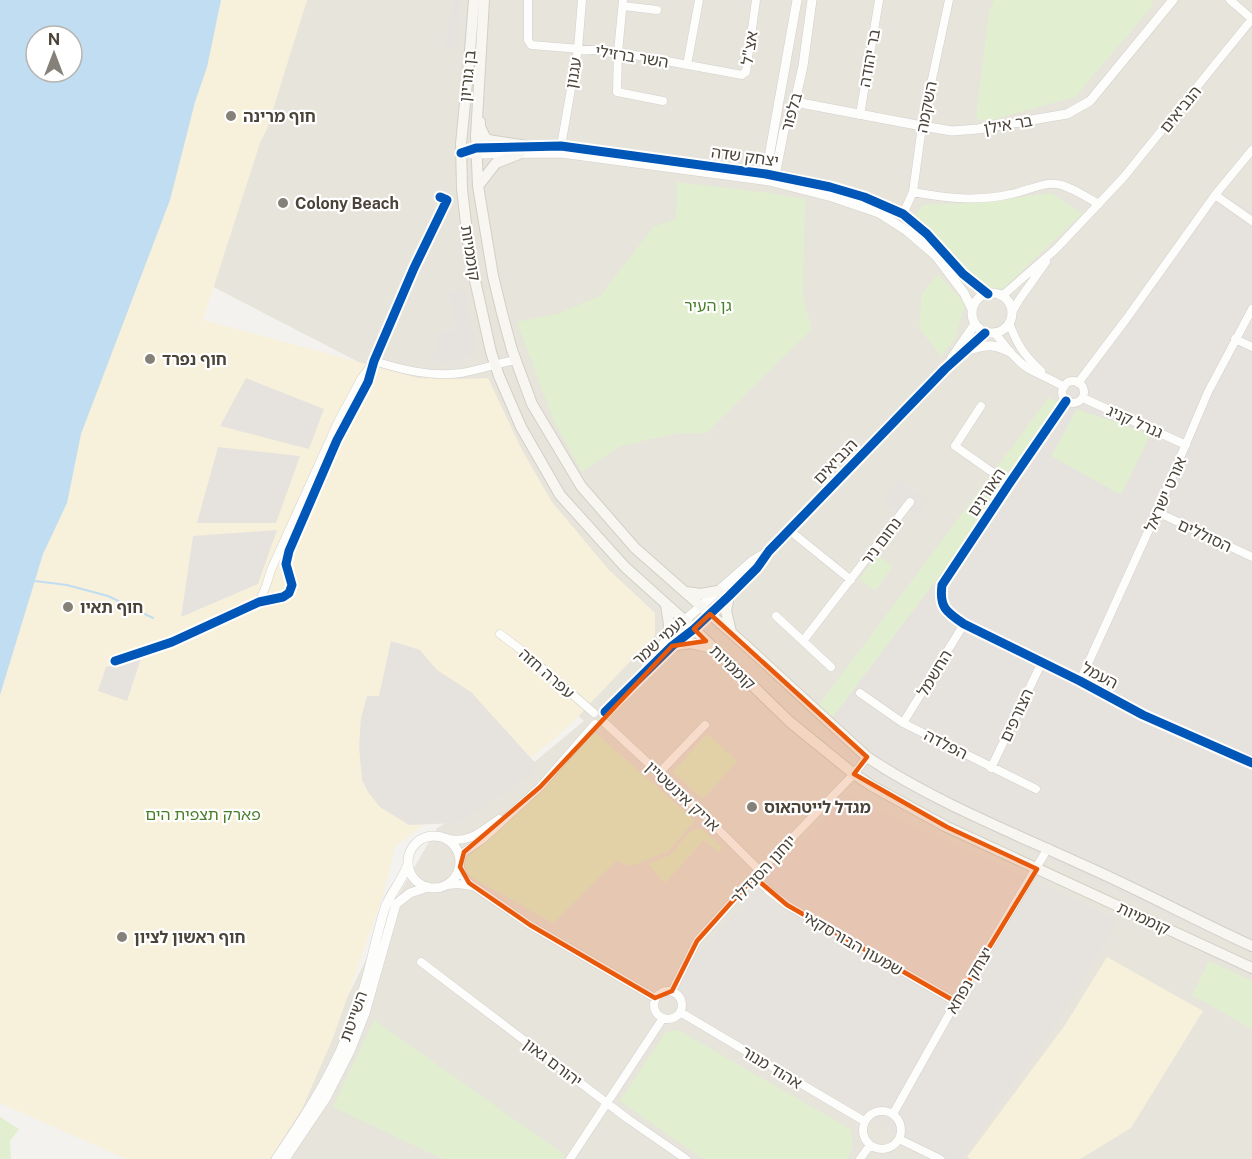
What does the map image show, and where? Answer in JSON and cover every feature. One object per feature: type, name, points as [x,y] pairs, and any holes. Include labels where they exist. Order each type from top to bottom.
[{"type":"main road","name":"בן גוריון","points":[[461,153],[474,0]]},
{"type":"main road","name":"בן גוריון","points":[[476,152],[477,98],[484,0]]},
{"type":"main road","points":[[477,98],[480,127],[486,139],[523,150]]},
{"type":"main road","points":[[478,186],[496,163],[523,150]]},
{"type":"main road","name":"קוממיות","points":[[476,152],[478,186],[493,276],[506,330],[532,404],[581,486],[635,548],[867,757],[885,769],[943,800],[1104,874],[1252,946]]},
{"type":"main road","name":"קוממיות","points":[[461,153],[462,189],[470,258],[495,364],[520,427],[560,495],[625,567],[694,629],[790,722],[872,786],[947,827],[1252,968]]},
{"type":"main road","points":[[685,591],[701,594],[718,591]]},
{"type":"main road","points":[[729,596],[726,611],[731,633]]},
{"type":"main road","points":[[666,604],[670,641],[714,648]]},
{"type":"street","name":"השר ברזילי","points":[[528,0],[528,40],[531,45],[618,52],[687,65]]},
{"type":"street","name":"עגנון","points":[[561,146],[578,49],[582,0]]},
{"type":"street","points":[[687,65],[699,0]]},
{"type":"street","name":"אצ\"ל","points":[[687,65],[741,75],[746,72],[756,0]]},
{"type":"street","name":"בלפור","points":[[770,177],[797,0]]},
{"type":"street","name":"בלפור","points":[[774,157],[795,102],[803,66],[812,0]]},
{"type":"street","name":"בר יהודה","points":[[860,115],[879,0]]},
{"type":"street","name":"השקמה","points":[[903,214],[913,192],[922,126],[949,0]]},
{"type":"street","name":"בר אילן","points":[[795,102],[952,131],[978,129],[1067,114],[1090,101],[1173,0]]},
{"type":"street","points":[[1230,0],[1252,19]]},
{"type":"street","points":[[657,10],[623,3],[617,92],[663,101]]},
{"type":"street","name":"הנביאים","points":[[1002,296],[1056,249],[1124,178],[1252,19]]},
{"type":"street","name":"יצחק שדה","points":[[461,153],[561,146],[770,177],[879,213],[907,231],[936,256],[964,293],[972,309]]},
{"type":"street","name":"יצחק שדה","points":[[523,150],[797,180],[864,197],[903,214],[927,234],[963,274],[988,294]]},
{"type":"street","points":[[1078,383],[1215,195],[1252,150]]},
{"type":"street","points":[[747,172],[774,157],[797,180]]},
{"type":"street","points":[[913,192],[972,199],[1009,195],[1055,184],[1099,204]]},
{"type":"street","points":[[1215,195],[1252,221]]},
{"type":"street","points":[[115,661],[172,642],[259,602],[282,597],[289,593],[292,585],[286,564],[289,551],[337,440],[368,382],[374,361],[414,268],[447,200],[440,197]]},
{"type":"street","name":"הנביאים","points":[[1012,312],[1056,249]]},
{"type":"street","points":[[990,333],[1006,328],[1012,312],[1002,296],[997,294],[988,294],[978,299],[972,309],[972,319],[975,324],[979,329],[990,333],[1020,362],[1064,387]]},
{"type":"street","name":"אורט ישראל","points":[[1080,681],[1157,512],[1208,392],[1252,309]]},
{"type":"street","points":[[1009,323],[1016,343],[1047,376]]},
{"type":"street","name":"הנביאים","points":[[945,369],[975,324]]},
{"type":"street","name":"הנביאים","points":[[710,614],[757,568],[769,550],[945,369],[990,333]]},
{"type":"street","points":[[1235,339],[1252,347]]},
{"type":"street","points":[[966,351],[987,345],[1000,346],[1010,352]]},
{"type":"street","points":[[374,361],[409,372],[434,374],[461,373],[516,360]]},
{"type":"street","points":[[259,602],[271,570],[338,422],[361,379],[374,361]]},
{"type":"street","points":[[1070,382],[1078,383],[1084,389],[1083,398],[1075,403],[1066,401],[1063,396],[1064,387],[1070,382]]},
{"type":"street","name":"גנרל קניג","points":[[1083,398],[1186,445]]},
{"type":"street","name":"האורגים","points":[[942,604],[942,585],[1066,401]]},
{"type":"street","points":[[981,406],[955,446],[1009,484]]},
{"type":"street","name":"נחום ניר","points":[[803,641],[910,502]]},
{"type":"street","name":"הסוללים","points":[[1157,512],[1252,557]]},
{"type":"street","name":"נחום ניר","points":[[789,530],[851,580]]},
{"type":"street","name":"הנביאים","points":[[684,621],[752,561],[769,550]]},
{"type":"street","points":[[269,579],[270,590],[282,597]]},
{"type":"street","name":"העמל","points":[[942,604],[949,614],[964,624],[1161,723],[1252,763]]},
{"type":"street","name":"נעמי שמר","points":[[670,641],[694,629],[710,614]]},
{"type":"street","points":[[776,616],[831,667]]},
{"type":"street","name":"נעמי שמר","points":[[606,712],[670,641],[684,621]]},
{"type":"street","name":"החשמל","points":[[903,723],[964,624]]},
{"type":"street","name":"עפרה חזה","points":[[500,634],[594,713]]},
{"type":"street","name":"הצורפים","points":[[991,768],[1042,662]]},
{"type":"street","name":"הפלדה","points":[[860,693],[903,723],[1036,789]]},
{"type":"street","points":[[601,710],[606,712],[608,719],[605,723],[595,724],[594,713],[601,710]]},
{"type":"street","name":"אריק אינשטיין","points":[[605,723],[698,809],[757,874]]},
{"type":"street","points":[[447,885],[458,874],[464,852],[483,839],[518,808],[595,724]]},
{"type":"street","points":[[659,773],[705,725]]},
{"type":"street","name":"יוחנן הסנדלר","points":[[672,991],[697,941],[757,874],[854,774],[867,757]]},
{"type":"street","points":[[474,887],[458,884],[439,888],[418,883],[409,871],[411,850],[415,844],[429,836],[457,841],[467,839],[518,808]]},
{"type":"street","points":[[446,838],[456,848],[463,876],[474,887],[530,925],[655,998]]},
{"type":"street","name":"יצחק נפחא","points":[[893,1114],[956,1002],[1048,848]]},
{"type":"street","name":"השייטת","points":[[276,1159],[310,1108],[343,1046],[363,993],[386,905],[408,864]]},
{"type":"street","name":"שמעון הבורסקאי","points":[[757,874],[770,892],[787,905],[956,1002]]},
{"type":"street","name":"השייטת","points":[[285,1159],[326,1098],[350,1051],[367,1006],[396,904],[410,893],[428,887]]},
{"type":"street","name":"יהורם גאון","points":[[422,962],[686,1159]]},
{"type":"street","points":[[672,991],[680,997],[682,1002],[680,1012],[673,1018],[663,1018],[655,1012],[653,1007],[655,998],[662,992],[672,991]]},
{"type":"street","name":"אהוד מנור","points":[[680,1012],[864,1121]]},
{"type":"street","points":[[570,1159],[663,1018]]},
{"type":"street","points":[[880,1110],[893,1114],[901,1126],[899,1139],[889,1148],[876,1148],[870,1145],[863,1132],[864,1121],[868,1116],[880,1110]]},
{"type":"street","points":[[899,1139],[940,1159]]},
{"type":"street","points":[[860,1159],[870,1145]]},
{"type":"highlighted area","points":[[710,614],[867,757],[854,774],[947,827],[1037,869],[956,1002],[787,905],[754,877],[697,941],[672,991],[655,998],[530,925],[469,883],[460,867],[464,852],[540,787],[672,646],[706,641],[694,629]]},
{"type":"shaded area","points":[[221,0],[1252,0],[1252,1159],[266,1159],[400,892],[437,828],[504,787],[584,721],[491,637],[397,382],[150,254],[170,200],[207,67]]},
{"type":"shaded area","points":[[452,0],[462,0],[459,49],[445,47]]},
{"type":"shaded area","points":[[1221,192],[1252,213],[1252,954],[877,779],[819,731],[1061,403]]},
{"type":"shaded area","points":[[465,288],[476,345],[468,358],[445,363],[429,360],[440,333],[456,329],[449,292]]},
{"type":"shaded area","points":[[246,378],[324,409],[309,449],[220,426]]},
{"type":"shaded area","points":[[1154,438],[1178,452],[1150,509],[1125,496]]},
{"type":"shaded area","points":[[218,447],[300,456],[276,523],[197,523]]},
{"type":"shaded area","points":[[899,479],[928,501],[917,516],[909,510],[903,517],[882,502]]},
{"type":"shaded area","points":[[277,530],[258,584],[181,617],[193,536]]},
{"type":"shaded area","points":[[391,641],[420,650],[437,670],[471,692],[538,766],[531,776],[458,823],[409,825],[380,807],[362,780],[359,746],[361,718],[367,696],[379,696]]},
{"type":"shaded area","points":[[141,658],[127,701],[98,691],[106,667]]},
{"type":"shaded area","points":[[1246,673],[1252,675],[1252,754],[1216,737]]},
{"type":"shaded area","points":[[1207,754],[1252,774],[1252,896],[1161,856]]},
{"type":"shaded area","points":[[847,794],[1118,920],[1064,1013],[961,1159],[940,1159],[661,994],[770,874]]},
{"type":"green space","points":[[994,0],[1153,0],[1152,6],[1075,97],[988,121],[976,117],[989,13]]},
{"type":"green space","name":"גן העיר","points":[[677,182],[805,199],[803,298],[812,329],[706,433],[679,433],[620,446],[582,472],[553,419],[517,322],[557,314],[600,296],[653,227],[676,219]]},
{"type":"green space","points":[[1051,193],[1082,214],[1004,288],[994,290],[987,289],[973,281],[913,217],[923,205],[972,203]]},
{"type":"green space","points":[[938,274],[965,304],[955,339],[941,356],[919,328],[922,293]]},
{"type":"green space","points":[[1049,397],[1065,407],[832,718],[819,705]]},
{"type":"green space","points":[[1077,409],[1151,434],[1121,495],[1051,456]]},
{"type":"green space","points":[[877,555],[893,566],[875,591],[859,579]]},
{"type":"green space","points":[[596,733],[695,821],[667,852],[631,866],[616,861],[553,923],[471,877],[464,862],[467,856],[526,805],[587,739]]},
{"type":"green space","points":[[707,734],[737,761],[703,799],[673,772]]},
{"type":"green space","points":[[694,829],[703,830],[722,848],[719,852],[704,840],[665,883],[648,864],[670,855]]},
{"type":"green space","points":[[1209,961],[1252,981],[1252,1029],[1192,995]]},
{"type":"green space","points":[[374,1020],[565,1155],[562,1159],[443,1159],[333,1107]]},
{"type":"green space","points":[[673,1030],[680,1031],[850,1129],[852,1144],[847,1159],[703,1159],[620,1101],[665,1033]]},
{"type":"green space","points":[[0,1117],[19,1129],[10,1141],[11,1159],[0,1159]]},
{"type":"sand","points":[[221,0],[307,0],[267,129],[260,143],[203,320],[418,378],[488,378],[522,450],[552,502],[609,570],[655,613],[655,635],[568,727],[524,764],[431,819],[395,847],[383,895],[333,1038],[302,1109],[270,1159],[126,1159],[0,1103],[0,695],[43,554],[67,503],[81,434],[183,148],[207,67]]},
{"type":"sand","points":[[1107,957],[1203,1011],[1131,1128],[1080,1159],[971,1159],[967,1157],[1065,1025]]},
{"type":"water","points":[[0,0],[221,0],[207,67],[195,102],[170,200],[81,434],[67,503],[43,554],[0,695]]},
{"type":"waterway","points":[[35,581],[67,585],[108,596],[153,618]]},
{"type":"cycle path","points":[[461,153],[476,148],[561,146],[766,174],[830,187],[864,197],[903,214],[927,234],[963,274],[988,294]]},
{"type":"cycle path","points":[[115,661],[172,642],[259,602],[283,597],[289,593],[292,585],[286,564],[289,551],[337,440],[368,382],[374,361],[414,268],[447,200],[440,197]]},
{"type":"cycle path","points":[[605,712],[672,646],[729,596],[757,568],[769,551],[945,369],[985,333]]},
{"type":"cycle path","points":[[1066,401],[942,585],[941,592],[945,608],[964,624],[1143,715],[1252,763]]},
{"type":"place","name":"חוף מרינה","points":[[231,116]]},
{"type":"place","name":"Colony Beach","points":[[283,203]]},
{"type":"place","name":"חוף נפרד","points":[[150,359]]},
{"type":"place","name":"חוף תאיו","points":[[68,607]]},
{"type":"place","name":"מגדל לייטהאוס","points":[[752,807]]},
{"type":"place","name":"חוף ראשון לציון","points":[[122,937]]},
{"type":"park label","name":"פארק תצפית הים","points":[[203,814]]}]
